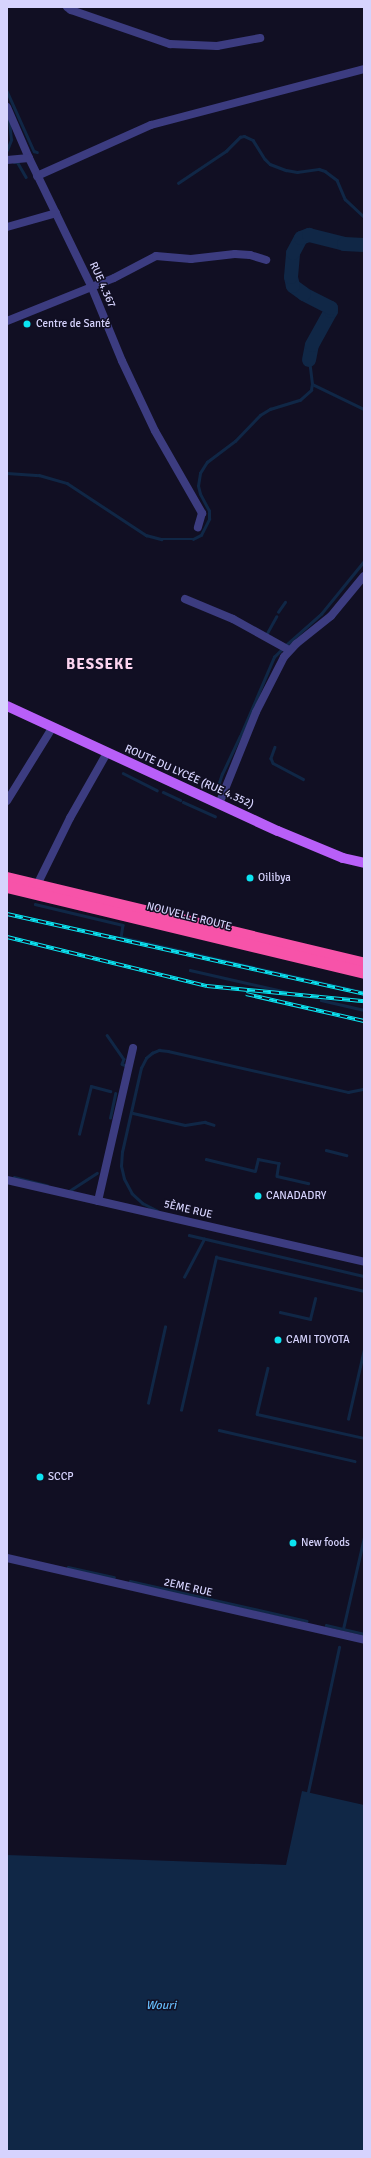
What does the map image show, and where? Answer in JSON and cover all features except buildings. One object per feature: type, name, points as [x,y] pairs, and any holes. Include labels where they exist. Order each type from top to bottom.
[{"type":"highway","name":"NOUVELLE ROUTE","points":[[7,878],[37,885],[68,897],[364,973]]},
{"type":"highway","name":"NOUVELLE ROUTE","points":[[7,887],[68,897],[364,964]]},
{"type":"main road","name":"ROUTE DU LYCÉE (RUE 4.352)","points":[[7,706],[219,804],[336,855],[364,863]]},
{"type":"street","points":[[67,7],[70,10],[170,44],[217,46],[260,38]]},
{"type":"street","points":[[37,176],[151,125],[364,69]]},
{"type":"street","name":"RUE 4.367","points":[[7,107],[37,176],[92,288],[122,361],[155,431],[202,513],[198,527]]},
{"type":"street","points":[[7,160],[29,158]]},
{"type":"street","points":[[7,227],[56,213]]},
{"type":"street","points":[[7,322],[92,288],[156,256],[191,259],[235,254],[250,255],[266,260]]},
{"type":"street","points":[[219,804],[256,712],[289,650],[331,616],[364,576]]},
{"type":"street","points":[[185,599],[233,619],[289,650]]},
{"type":"street","points":[[7,801],[52,728]]},
{"type":"street","points":[[37,885],[70,818],[107,753]]},
{"type":"street","points":[[98,1201],[134,1048]]},
{"type":"street","name":"5ÈME RUE","points":[[7,1180],[364,1262]]},
{"type":"street","name":"2EME RUE","points":[[7,1558],[364,1640]]},
{"type":"water","name":"Wouri","points":[[302,1791],[364,1805],[364,2151],[7,2151],[7,1855],[286,1865]]},
{"type":"waterway","points":[[7,91],[34,151],[37,152]]},
{"type":"waterway","points":[[7,150],[11,140],[9,120]]},
{"type":"waterway","points":[[178,183],[226,151],[240,137],[244,136],[253,140],[270,164],[286,170],[297,172],[319,169],[325,171],[337,180],[345,199],[364,217]]},
{"type":"waterway","points":[[14,163],[18,163],[26,177]]},
{"type":"waterway","points":[[309,360],[312,345],[331,311],[331,308],[304,294],[293,286],[291,277],[293,253],[301,238],[309,235],[344,244],[364,245]]},
{"type":"waterway","points":[[7,473],[39,475],[67,483],[146,535],[161,539],[193,539],[201,535],[209,519],[209,511],[200,494],[198,486],[200,473],[207,462],[235,441],[260,415],[270,409],[300,400],[311,390],[312,384],[309,360]]},
{"type":"waterway","points":[[312,384],[364,409]]},
{"type":"waterway","points":[[286,645],[321,614],[364,561]]},
{"type":"waterway","points":[[278,612],[285,602]]},
{"type":"waterway","points":[[266,635],[276,617]]},
{"type":"waterway","points":[[241,734],[274,657],[282,649]]},
{"type":"waterway","points":[[216,792],[222,774],[240,736]]},
{"type":"waterway","points":[[275,747],[271,758],[273,763],[303,779]]},
{"type":"waterway","points":[[123,773],[157,790]]},
{"type":"waterway","points":[[163,792],[180,800]]},
{"type":"waterway","points":[[183,802],[215,816]]},
{"type":"waterway","points":[[35,904],[123,925],[121,937],[364,992]]},
{"type":"waterway","points":[[190,970],[287,992]]},
{"type":"waterway","points":[[321,1000],[364,1010]]},
{"type":"waterway","points":[[107,1035],[124,1059],[122,1064],[125,1065]]},
{"type":"waterway","points":[[157,1211],[143,1204],[132,1194],[124,1179],[121,1166],[122,1152],[141,1068],[146,1058],[152,1053],[159,1050],[168,1051],[348,1092],[364,1089]]},
{"type":"waterway","points":[[79,1134],[91,1086],[110,1091]]},
{"type":"waterway","points":[[110,1118],[115,1094]]},
{"type":"waterway","points":[[133,1113],[185,1125],[205,1122],[214,1125]]},
{"type":"waterway","points":[[326,1150],[346,1155]]},
{"type":"waterway","points":[[206,1159],[255,1171],[258,1159],[279,1163],[277,1176],[308,1183]]},
{"type":"waterway","points":[[69,1191],[97,1173]]},
{"type":"waterway","points":[[14,1177],[47,1185]]},
{"type":"waterway","points":[[189,1235],[364,1276]]},
{"type":"waterway","points":[[184,1277],[204,1239]]},
{"type":"waterway","points":[[181,1410],[216,1257],[364,1291]]},
{"type":"waterway","points":[[280,1312],[310,1319],[315,1299]]},
{"type":"waterway","points":[[148,1403],[165,1327]]},
{"type":"waterway","points":[[348,1419],[364,1349]]},
{"type":"waterway","points":[[268,1368],[257,1414],[364,1438]]},
{"type":"waterway","points":[[219,1430],[354,1461]]},
{"type":"waterway","points":[[343,1629],[364,1537]]},
{"type":"waterway","points":[[68,1567],[114,1577]]},
{"type":"waterway","points":[[130,1581],[307,1621]]},
{"type":"waterway","points":[[326,1625],[364,1634]]},
{"type":"waterway","points":[[308,1792],[339,1647]]},
{"type":"railway","points":[[7,914],[364,994]]},
{"type":"railway","points":[[7,937],[207,986],[364,1001]]},
{"type":"railway","points":[[246,994],[364,1021]]},
{"type":"place","name":"Centre de Santé","points":[[27,324]]},
{"type":"place","name":"Oilibya","points":[[250,878]]},
{"type":"place","name":"CANADADRY","points":[[258,1196]]},
{"type":"place","name":"CAMI TOYOTA","points":[[278,1340]]},
{"type":"place","name":"SCCP","points":[[40,1477]]},
{"type":"place","name":"New foods","points":[[293,1543]]},
{"type":"district","name":"BESSEKE","points":[[100,665]]}]
